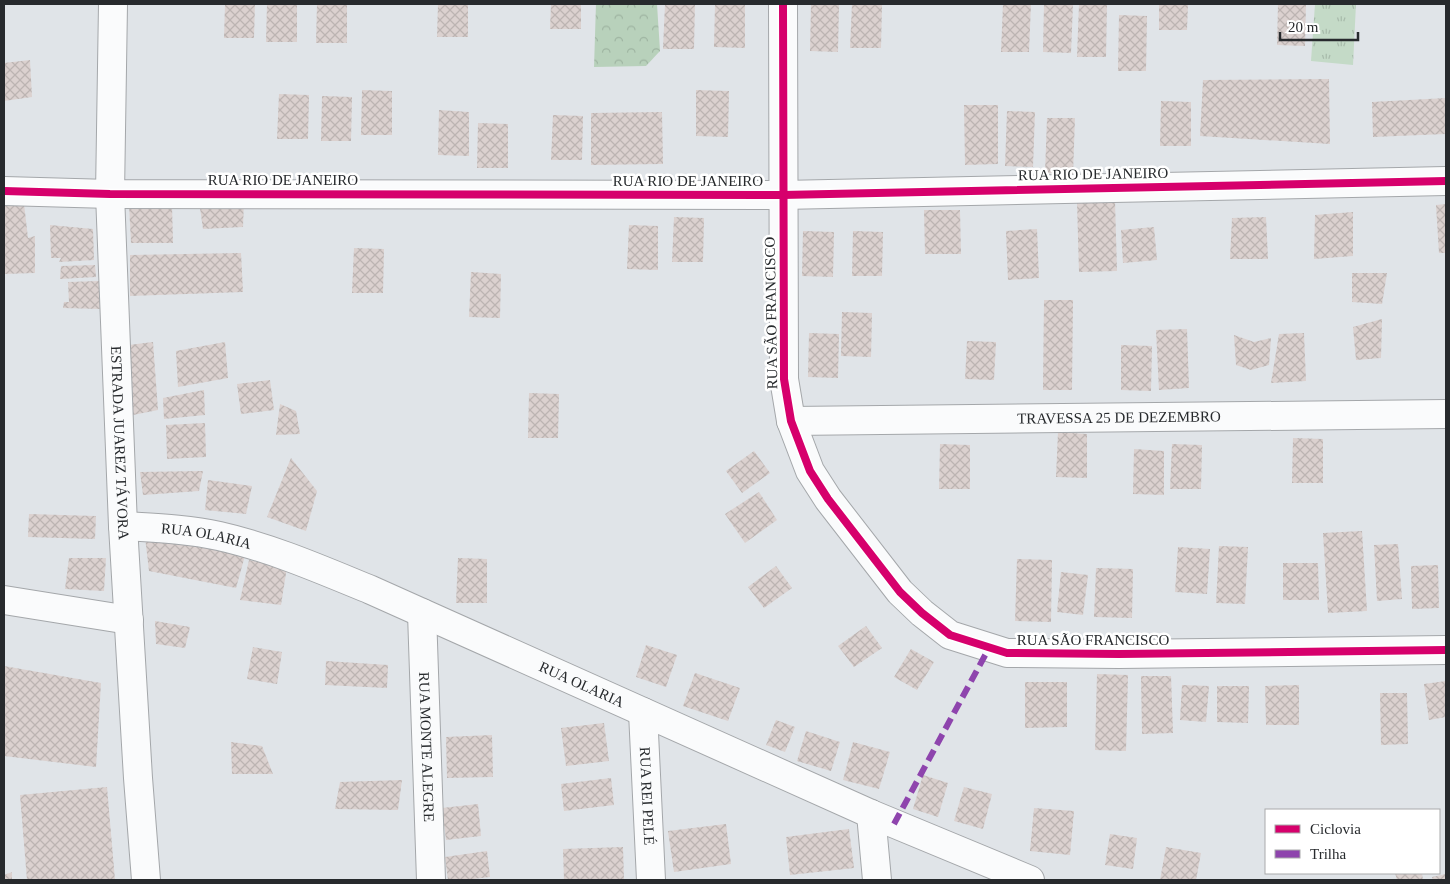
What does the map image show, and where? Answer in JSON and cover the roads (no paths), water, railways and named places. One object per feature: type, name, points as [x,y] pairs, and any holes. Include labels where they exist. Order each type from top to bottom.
[{"type":"street","name":"ESTRADA JUAREZ TÁVORA","points":[[113,4],[110,194],[123,526],[146,880]]},
{"type":"street","name":"RUA SÃO FRANCISCO","points":[[783,4],[782,195],[784,380],[791,422],[810,471],[828,499],[900,592],[922,613],[950,634],[1007,653],[1119,654],[1446,650]]},
{"type":"street","name":"RUA RIO DE JANEIRO","points":[[4,191],[110,194],[782,195],[1446,181]]},
{"type":"street","name":"TRAVESSA 25 DE DEZEMBRO","points":[[791,422],[1446,414]]},
{"type":"street","name":"RUA OLARIA","points":[[123,526],[218,536],[280,554],[372,590],[871,814],[1030,880]]},
{"type":"street","points":[[4,600],[129,620]]},
{"type":"street","name":"RUA MONTE ALEGRE","points":[[422,613],[431,880]]},
{"type":"street","name":"RUA REI PELÉ","points":[[642,712],[651,880]]},
{"type":"street","points":[[871,814],[877,880]]}]
